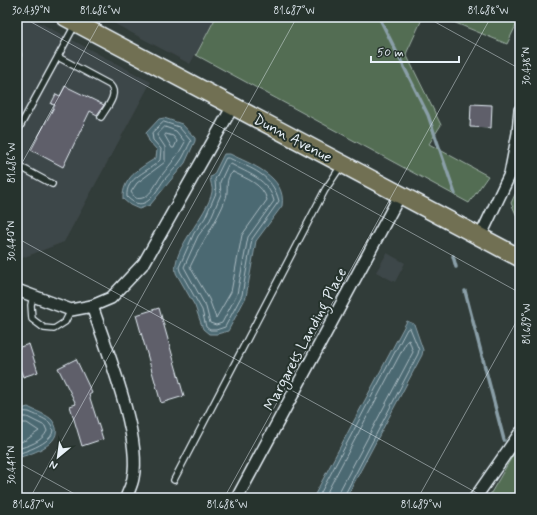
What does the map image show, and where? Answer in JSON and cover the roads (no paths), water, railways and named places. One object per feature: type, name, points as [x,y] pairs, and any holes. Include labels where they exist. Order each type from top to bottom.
[{"type":"main road","name":"Dunn Avenue","points":[[71,20],[520,258]]},
{"type":"street","points":[[17,290],[71,310],[92,306],[111,298],[144,263],[233,106]]},
{"type":"street","points":[[480,237],[510,174],[518,133],[520,110]]},
{"type":"street","name":"Margarets Landing Place","points":[[238,498],[400,195]]},
{"type":"street","points":[[92,306],[116,378],[134,443],[133,478],[126,498]]},
{"type":"street","points":[[475,498],[520,433]]},
{"type":"lane","points":[[17,132],[58,57],[71,20]]},
{"type":"lane","points":[[58,57],[110,85],[113,89],[114,94],[101,117]]},
{"type":"lane","points":[[174,480],[325,190],[342,164]]},
{"type":"lane","points":[[17,165],[52,184]]},
{"type":"lane","points":[[33,296],[31,305],[32,319],[44,328],[54,329],[65,322],[71,310]]},
{"type":"water","points":[[164,118],[182,124],[195,138],[195,141],[185,163],[150,205],[139,209],[130,205],[123,199],[123,192],[125,185],[133,174],[156,158],[157,150],[149,141],[146,133],[159,119]]},
{"type":"water","points":[[224,154],[230,154],[257,167],[273,179],[279,187],[282,196],[282,206],[256,241],[246,297],[228,331],[217,334],[209,334],[203,329],[195,306],[176,273],[176,264],[184,243],[209,202],[212,190],[210,177],[213,176]]},
{"type":"water","points":[[407,321],[414,324],[423,350],[422,355],[346,498],[313,498]]},
{"type":"water","points":[[17,406],[21,409],[28,407],[48,416],[56,428],[56,435],[46,446],[17,458]]},
{"type":"waterway","points":[[379,17],[428,115],[455,194]]},
{"type":"waterway","points":[[453,256],[456,267]]},
{"type":"waterway","points":[[465,291],[504,440]]},
{"type":"waterway","points":[[517,460],[520,466]]}]
